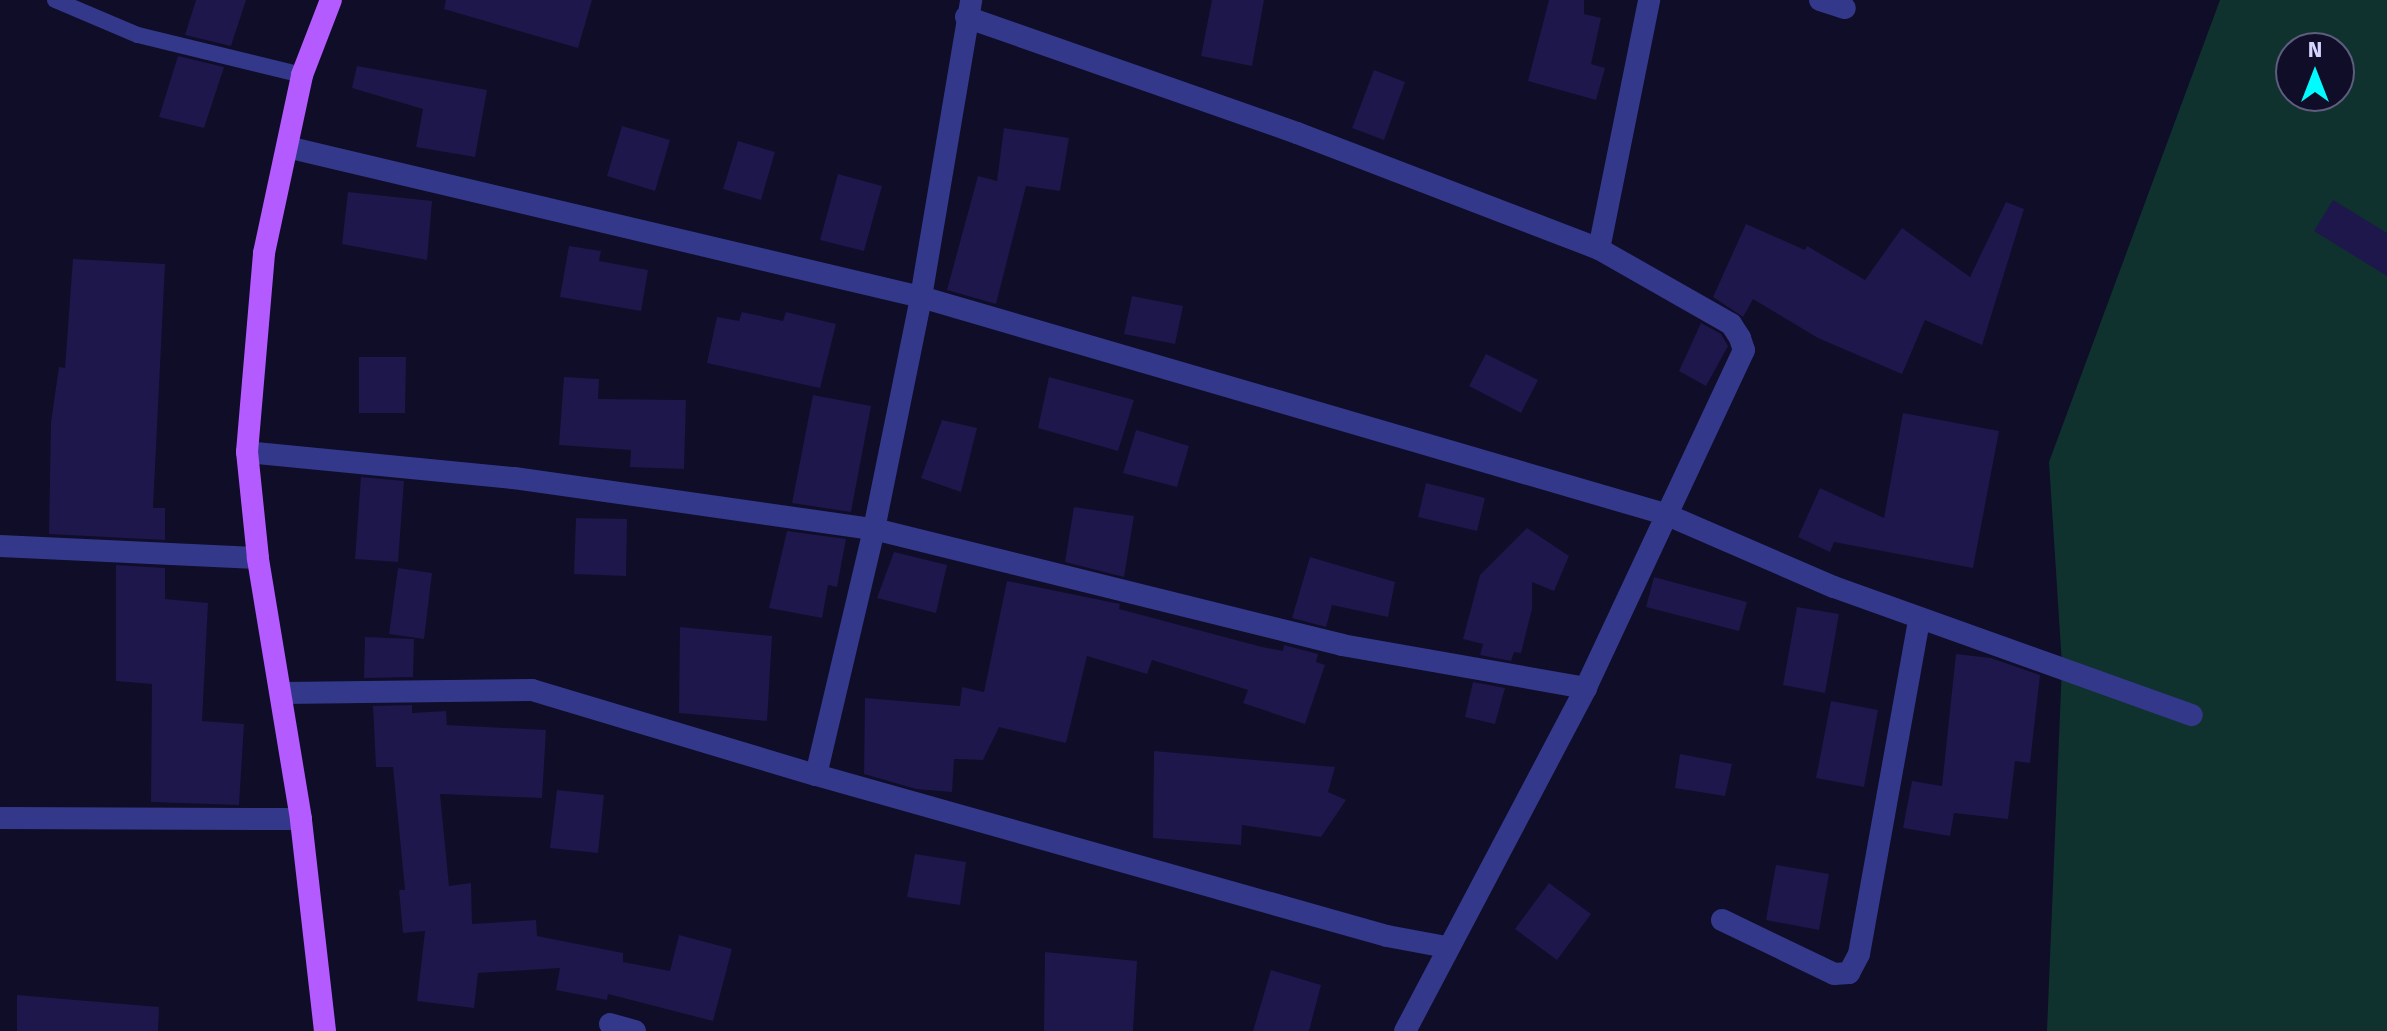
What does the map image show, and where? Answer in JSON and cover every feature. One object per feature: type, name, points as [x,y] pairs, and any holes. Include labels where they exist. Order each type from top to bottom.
[{"type":"main road","points":[[325,1031],[301,819],[283,693],[258,558],[247,452],[264,253],[302,75],[331,0]]},
{"type":"street","points":[[1599,249],[1649,0]]},
{"type":"street","points":[[1820,0],[1845,8]]},
{"type":"street","points":[[816,775],[874,529],[921,297],[968,9],[1599,249],[1731,324],[1744,350],[1586,688],[1446,947],[1405,1031]]},
{"type":"street","points":[[287,147],[921,297],[1665,514],[1919,619],[2192,715]]},
{"type":"street","points":[[247,452],[514,478],[874,529],[1342,645],[1586,688]]},
{"type":"street","points":[[0,546],[258,558]]},
{"type":"street","points":[[1722,920],[1834,974],[1849,973],[1859,954],[1919,619]]},
{"type":"street","points":[[283,693],[532,690],[816,775],[1387,936],[1446,947]]},
{"type":"street","points":[[0,818],[301,819]]},
{"type":"street","points":[[610,1024],[635,1031]]},
{"type":"lane","points":[[55,0],[138,35],[302,75]]},
{"type":"green space","points":[[2220,0],[2387,0],[2387,1031],[2047,1031],[2062,665],[2049,462]]},
{"type":"building","points":[[196,0],[246,0],[231,46],[185,35]]},
{"type":"building","points":[[446,0],[592,0],[578,48],[444,9]]},
{"type":"building","points":[[1212,0],[1264,0],[1252,66],[1201,56]]},
{"type":"building","points":[[1549,0],[1584,0],[1584,14],[1601,18],[1591,64],[1605,68],[1596,100],[1528,81]]},
{"type":"building","points":[[178,56],[224,67],[204,128],[159,117]]},
{"type":"building","points":[[357,66],[487,90],[475,157],[416,147],[423,109],[352,88]]},
{"type":"building","points":[[1374,70],[1405,82],[1384,140],[1352,128]]},
{"type":"building","points":[[622,126],[670,140],[655,191],[607,176]]},
{"type":"building","points":[[1004,128],[1069,138],[1060,191],[1026,186],[996,304],[947,290],[978,176],[997,181]]},
{"type":"building","points":[[738,141],[775,152],[761,200],[723,189]]},
{"type":"building","points":[[838,174],[882,186],[864,251],[820,240]]},
{"type":"building","points":[[348,192],[432,201],[427,260],[342,244]]},
{"type":"building","points":[[2333,200],[2387,233],[2387,276],[2314,231]]},
{"type":"building","points":[[2006,202],[2024,209],[1982,345],[1925,320],[1902,374],[1818,338],[1753,299],[1743,317],[1713,297],[1746,224],[1805,250],[1807,246],[1865,280],[1902,228],[1970,277]]},
{"type":"building","points":[[569,246],[601,251],[599,261],[648,270],[641,311],[560,297]]},
{"type":"building","points":[[73,259],[165,264],[153,508],[165,508],[165,540],[49,534],[51,422],[59,367],[65,368]]},
{"type":"building","points":[[1132,296],[1183,306],[1175,344],[1124,334]]},
{"type":"building","points":[[742,312],[783,321],[786,312],[836,324],[820,388],[707,363],[717,317],[739,321]]},
{"type":"building","points":[[1701,323],[1721,334],[1728,346],[1706,386],[1679,371]]},
{"type":"building","points":[[1486,354],[1538,380],[1521,413],[1469,386]]},
{"type":"building","points":[[359,357],[406,357],[405,413],[359,413]]},
{"type":"building","points":[[564,377],[599,379],[598,399],[686,400],[684,469],[630,467],[631,450],[559,445]]},
{"type":"building","points":[[1049,377],[1134,400],[1118,451],[1038,428]]},
{"type":"building","points":[[813,395],[871,406],[851,512],[792,503]]},
{"type":"building","points":[[1903,413],[1999,431],[1973,568],[1834,542],[1830,552],[1798,537],[1820,488],[1884,518]]},
{"type":"building","points":[[942,420],[977,428],[961,492],[921,478]]},
{"type":"building","points":[[1136,430],[1189,446],[1177,487],[1123,473]]},
{"type":"building","points":[[361,477],[404,481],[398,562],[355,559]]},
{"type":"building","points":[[1426,483],[1485,498],[1477,531],[1418,517]]},
{"type":"building","points":[[1074,507],[1134,516],[1124,577],[1065,562]]},
{"type":"building","points":[[576,518],[627,519],[626,576],[574,574]]},
{"type":"building","points":[[1527,528],[1569,556],[1554,591],[1532,582],[1532,609],[1521,653],[1514,652],[1511,661],[1480,655],[1483,644],[1463,639],[1480,575]]},
{"type":"building","points":[[787,531],[846,539],[837,587],[828,585],[822,618],[769,608]]},
{"type":"building","points":[[894,552],[947,565],[936,613],[877,598]]},
{"type":"building","points":[[1310,557],[1395,582],[1388,617],[1332,605],[1326,627],[1292,618]]},
{"type":"building","points":[[116,565],[165,568],[165,599],[208,603],[202,721],[244,724],[239,805],[151,802],[152,684],[116,681]]},
{"type":"building","points":[[398,568],[432,573],[424,639],[389,634]]},
{"type":"building","points":[[1654,577],[1747,602],[1739,631],[1646,607]]},
{"type":"building","points":[[1007,581],[1120,604],[1119,609],[1262,647],[1283,651],[1284,645],[1318,654],[1316,662],[1325,665],[1305,724],[1243,703],[1248,690],[1152,660],[1147,674],[1087,656],[1066,743],[999,727],[983,760],[954,759],[952,792],[916,789],[864,774],[865,698],[960,706],[962,687],[984,692]]},
{"type":"building","points":[[1797,607],[1839,614],[1825,693],[1783,685]]},
{"type":"building","points":[[680,627],[772,636],[767,721],[679,713]]},
{"type":"building","points":[[365,637],[414,639],[413,677],[364,678]]},
{"type":"building","points":[[1956,654],[1991,658],[2040,675],[2030,763],[2015,761],[2008,819],[1954,813],[1950,836],[1903,828],[1912,781],[1942,786]]},
{"type":"building","points":[[1473,682],[1505,688],[1495,724],[1465,717]]},
{"type":"building","points":[[1831,701],[1878,710],[1864,787],[1816,778]]},
{"type":"building","points":[[412,705],[412,713],[446,711],[447,725],[546,730],[542,798],[440,794],[449,886],[471,883],[472,924],[536,920],[537,936],[623,953],[623,962],[670,971],[679,935],[732,949],[713,1021],[608,994],[607,1000],[556,990],[560,968],[478,973],[474,1008],[417,1001],[425,931],[403,933],[399,890],[405,890],[393,767],[376,767],[373,706]]},
{"type":"building","points":[[1154,751],[1335,767],[1328,792],[1346,800],[1321,837],[1242,825],[1241,845],[1153,838]]},
{"type":"building","points":[[1680,754],[1732,764],[1725,796],[1675,788]]},
{"type":"building","points":[[557,790],[604,795],[598,853],[550,848]]},
{"type":"building","points":[[915,854],[966,862],[960,905],[907,897]]},
{"type":"building","points":[[1776,865],[1829,874],[1819,930],[1766,920]]},
{"type":"building","points":[[1549,883],[1591,914],[1557,960],[1515,929]]},
{"type":"building","points":[[1045,952],[1137,961],[1133,1031],[1044,1031]]},
{"type":"building","points":[[1271,970],[1321,985],[1309,1031],[1253,1031]]},
{"type":"building","points":[[17,995],[159,1007],[158,1031],[17,1031]]}]
